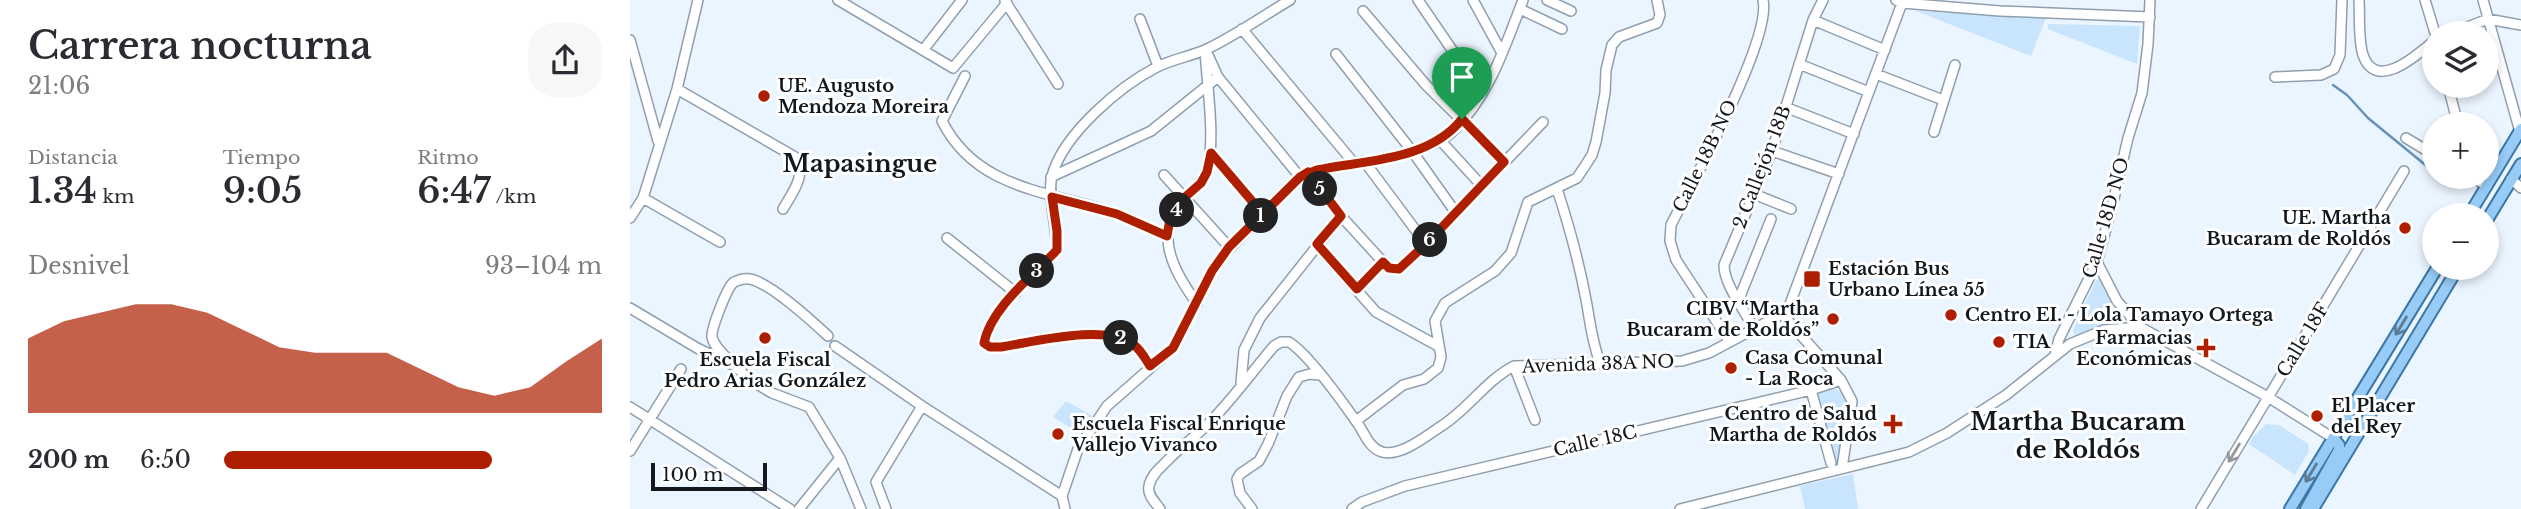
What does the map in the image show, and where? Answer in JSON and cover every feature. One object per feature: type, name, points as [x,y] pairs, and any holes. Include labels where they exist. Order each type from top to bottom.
[{"type":"main road","points":[[2499,166],[2520,130]]},
{"type":"main road","points":[[2497,203],[2520,168]]},
{"type":"main road","points":[[2290,509],[2430,280]]},
{"type":"main road","points":[[2313,509],[2451,280]]},
{"type":"main road","points":[[2306,509],[2339,450],[2339,445],[2333,438]]},
{"type":"street","points":[[630,218],[643,198],[677,89],[698,0]]},
{"type":"street","points":[[838,0],[953,68],[1005,2],[1058,84]]},
{"type":"street","points":[[924,49],[962,0]]},
{"type":"street","points":[[1150,366],[1136,346],[1122,338],[1096,334],[1001,347],[990,347],[984,343],[995,316],[1057,250],[1051,177],[1059,158],[1083,126],[1129,84],[1158,66],[1205,50],[1290,0]]},
{"type":"street","points":[[1418,0],[1459,60],[1486,87]]},
{"type":"street","points":[[1473,0],[1502,53]]},
{"type":"street","points":[[1547,0],[1571,11]]},
{"type":"street","points":[[1356,421],[1403,385],[1424,379],[1438,368],[1441,357],[1435,321],[1445,303],[1461,296],[1497,269],[1511,253],[1528,202],[1577,178],[1592,155],[1612,45],[1619,37],[1657,23],[1660,15],[1657,0]]},
{"type":"street","name":"Calle 18B NO","points":[[1730,342],[1676,260],[1670,242],[1671,225],[1746,71],[1763,20],[1763,0]]},
{"type":"street","name":"2 Callejón 18B","points":[[1755,330],[1739,299],[1728,285],[1724,276],[1724,265],[1772,150],[1799,64],[1823,0]]},
{"type":"street","points":[[2000,0],[2000,11]]},
{"type":"street","points":[[2046,12],[2047,0]]},
{"type":"street","name":"Calle 18D NO","points":[[2055,355],[2059,339],[2097,262],[2142,93],[2150,0]]},
{"type":"street","points":[[2275,77],[2321,75],[2334,69],[2340,55],[2342,0]]},
{"type":"street","points":[[2359,0],[2362,52],[2373,67],[2383,71],[2397,69],[2422,50]]},
{"type":"street","points":[[2425,0],[2431,21]]},
{"type":"street","points":[[2483,0],[2520,130]]},
{"type":"street","points":[[1730,342],[1782,314],[1790,304],[1885,50],[1899,1],[2000,11],[2150,17]]},
{"type":"street","points":[[1065,509],[1062,496],[1078,449],[1107,406],[1173,348],[1212,271],[1229,247],[1304,174],[1412,151],[1452,132],[1474,106],[1496,71],[1522,5],[1562,29]]},
{"type":"street","points":[[1363,11],[1426,85],[1504,162]]},
{"type":"street","points":[[1140,19],[1158,66]]},
{"type":"street","points":[[2483,21],[2488,19],[2521,26]]},
{"type":"street","points":[[1814,20],[1885,50]]},
{"type":"street","points":[[1242,29],[1353,162]]},
{"type":"street","points":[[630,40],[659,143]]},
{"type":"street","points":[[1205,50],[1218,77],[1389,268],[1399,269],[1426,244],[1543,122]]},
{"type":"street","points":[[1197,304],[1178,276],[1167,236],[1170,219],[1207,172],[1211,153],[1205,50]]},
{"type":"street","points":[[1336,54],[1412,151],[1456,213]]},
{"type":"street","points":[[1799,64],[1869,92]]},
{"type":"street","points":[[1934,132],[1955,65]]},
{"type":"street","points":[[1876,74],[1943,100]]},
{"type":"street","points":[[965,76],[942,121],[951,138],[972,160],[996,176],[1028,190],[1117,214],[1167,236]]},
{"type":"street","points":[[1051,177],[1150,131],[1218,77]]},
{"type":"street","points":[[677,89],[795,157],[801,166],[801,177],[783,209]]},
{"type":"street","points":[[1785,107],[1854,134]]},
{"type":"street","points":[[2406,138],[2422,148]]},
{"type":"street","points":[[1440,140],[1482,186]]},
{"type":"street","points":[[1772,150],[1839,174]]},
{"type":"street","points":[[1211,153],[1263,214]]},
{"type":"street","points":[[2503,159],[2520,168]]},
{"type":"street","points":[[1364,161],[1426,244]]},
{"type":"street","name":"Calle 18F","points":[[2201,509],[2404,171]]},
{"type":"street","points":[[1164,175],[1229,247]]},
{"type":"street","points":[[2511,179],[2521,188]]},
{"type":"street","points":[[1558,192],[1571,232],[1587,306],[1590,335],[1600,363]]},
{"type":"street","points":[[1754,194],[1791,208]]},
{"type":"street","points":[[643,198],[720,242]]},
{"type":"street","points":[[1160,509],[1151,499],[1149,487],[1153,476],[1230,401],[1241,383],[1244,350],[1260,318],[1341,216]]},
{"type":"street","points":[[1739,299],[1771,219]]},
{"type":"street","points":[[947,238],[1016,293]]},
{"type":"street","points":[[1317,244],[1376,312],[1438,346]]},
{"type":"street","points":[[1357,289],[1383,262]]},
{"type":"street","points":[[2097,262],[2117,301],[2140,327],[2268,397],[2333,438]]},
{"type":"street","points":[[828,336],[809,318],[759,282],[747,278],[729,287],[712,332],[715,344],[749,379],[772,394],[809,407],[840,458],[861,509]]},
{"type":"street","points":[[630,309],[697,348],[736,366]]},
{"type":"street","points":[[1782,314],[1841,380],[1852,401],[1842,468]]},
{"type":"street","points":[[1680,509],[1909,452],[2006,395],[2055,355],[2087,336],[2140,327]]},
{"type":"street","name":"Avenida 38A NO","points":[[1241,383],[1274,346],[1289,342],[1356,421],[1373,447],[1384,453],[1403,449],[1444,425],[1500,374],[1514,366],[1682,361],[1709,353],[1730,342]]},
{"type":"street","points":[[835,346],[922,407],[1062,496]]},
{"type":"street","points":[[1514,366],[1535,421]]},
{"type":"street","points":[[630,451],[681,369]]},
{"type":"street","points":[[1252,509],[1240,493],[1237,479],[1259,461],[1287,396],[1299,377],[1319,375]]},
{"type":"street","name":"Calle 18C","points":[[1352,509],[1362,502],[1405,486],[1811,390],[1841,380]]},
{"type":"street","points":[[1811,390],[1831,463]]},
{"type":"street","points":[[630,407],[790,509]]},
{"type":"street","points":[[886,509],[876,482],[922,407]]},
{"type":"street","points":[[799,509],[840,458]]},
{"type":"shaded area","points":[[1916,11],[2046,18],[2031,56]]},
{"type":"shaded area","points":[[2048,24],[2140,26],[2137,64],[2048,29]]},
{"type":"shaded area","points":[[2103,279],[2116,315],[2114,322],[2075,337],[2073,331],[2096,280]]},
{"type":"shaded area","points":[[1833,387],[1850,399],[1840,463],[1832,465],[1813,391]]},
{"type":"shaded area","points":[[1066,401],[1093,416],[1081,434],[1053,417]]},
{"type":"shaded area","points":[[2266,424],[2279,425],[2308,444],[2309,451],[2295,475],[2249,444]]},
{"type":"shaded area","points":[[1853,474],[1858,509],[1805,509],[1800,486]]},
{"type":"waterway","points":[[2333,85],[2422,162]]},
{"type":"place","name":"UE. Augusto Mendoza Moreira","points":[[764,96]]},
{"type":"place","name":"UE. Martha Bucaram de Roldós","points":[[2405,228]]},
{"type":"place","name":"Estación Bus Urbano Línea 55","points":[[1812,279]]},
{"type":"place","name":"Centro EI. - Lola Tamayo Ortega","points":[[1951,315]]},
{"type":"place","name":"CIBV “Martha Bucaram de Roldós”","points":[[1833,319]]},
{"type":"place","name":"Escuela Fiscal Pedro Arias González","points":[[765,338]]},
{"type":"place","name":"TIA","points":[[1999,342]]},
{"type":"place","name":"Farmacias Económicas","points":[[2206,348]]},
{"type":"place","name":"Casa Comunal - La Roca","points":[[1731,368]]},
{"type":"place","name":"El Placer del Rey","points":[[2317,416]]},
{"type":"place","name":"Centro de Salud Martha de Roldós","points":[[1893,424]]},
{"type":"place","name":"Escuela Fiscal Enrique Vallejo Vivanco","points":[[1058,434]]},
{"type":"district","name":"Mapasingue","points":[[860,164]]},
{"type":"district","name":"Martha Bucaram de Roldós","points":[[2078,436]]},
{"type":"route","points":[[1462,119],[1452,132],[1428,146],[1402,154],[1308,172],[1300,177],[1263,214],[1229,247],[1212,271],[1173,348],[1150,366],[1136,346],[1122,338],[1096,334],[1001,347],[990,347],[984,343],[995,316],[1057,250],[1052,197],[1117,214],[1167,236],[1170,219],[1207,172],[1211,153],[1263,214],[1308,172],[1341,216],[1317,244],[1357,289],[1383,262],[1389,268],[1399,269],[1504,162],[1462,119]]}]
